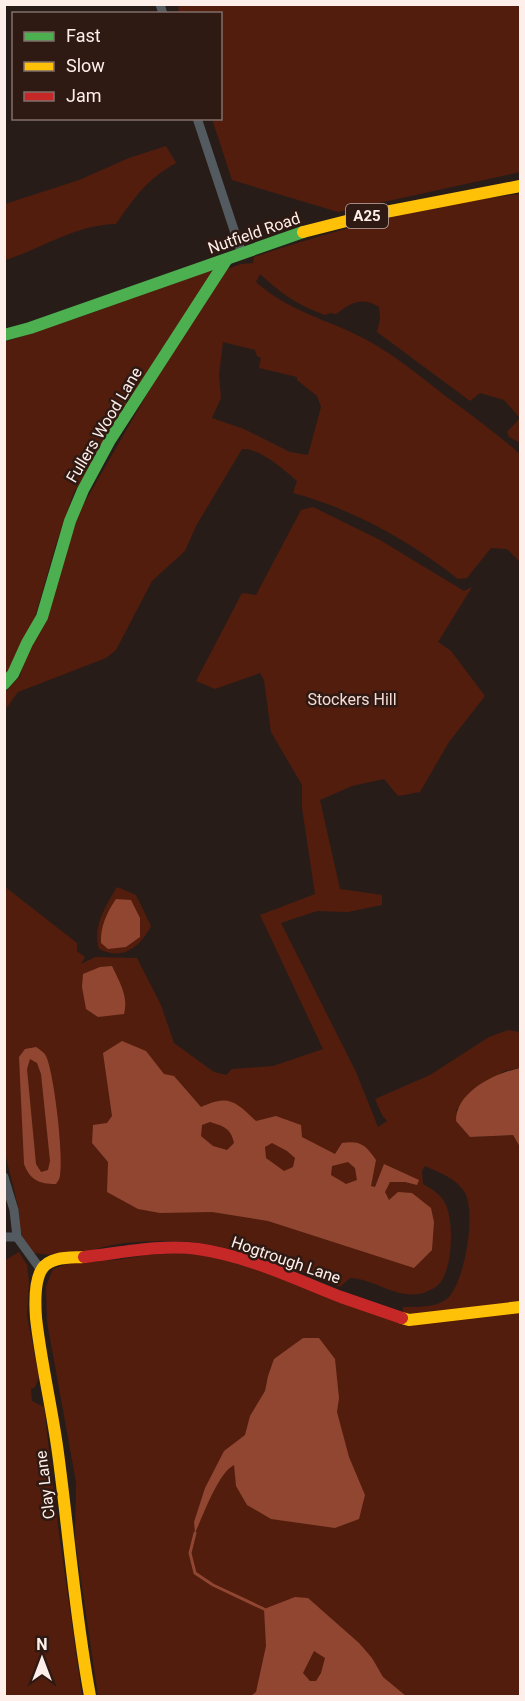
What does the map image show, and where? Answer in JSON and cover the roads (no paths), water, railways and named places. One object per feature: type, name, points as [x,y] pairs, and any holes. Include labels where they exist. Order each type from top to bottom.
[{"type":"street","points":[[198,120],[242,254]]},
{"type":"street","name":"Nutfield Road","points":[[4,335],[30,328],[301,233],[370,215],[520,186]]},
{"type":"street","name":"Fullers Wood Lane","points":[[4,684],[13,674],[42,617],[70,520],[83,490],[110,440],[227,259]]},
{"type":"street","points":[[4,1177],[14,1210],[17,1237],[41,1270]]},
{"type":"street","points":[[4,1237],[17,1237]]},
{"type":"street","name":"Hogtrough Lane","points":[[41,1270],[48,1263],[58,1259],[174,1248],[225,1255],[268,1268],[409,1320],[520,1308]]},
{"type":"street","name":"Clay Lane","points":[[41,1270],[36,1292],[38,1333],[59,1461],[78,1630],[90,1696]]},
{"type":"waterway","points":[[195,1533],[190,1553],[195,1573],[213,1585],[264,1609]]},
{"type":"park label","name":"Stockers Hill","points":[[352,699]]}]
